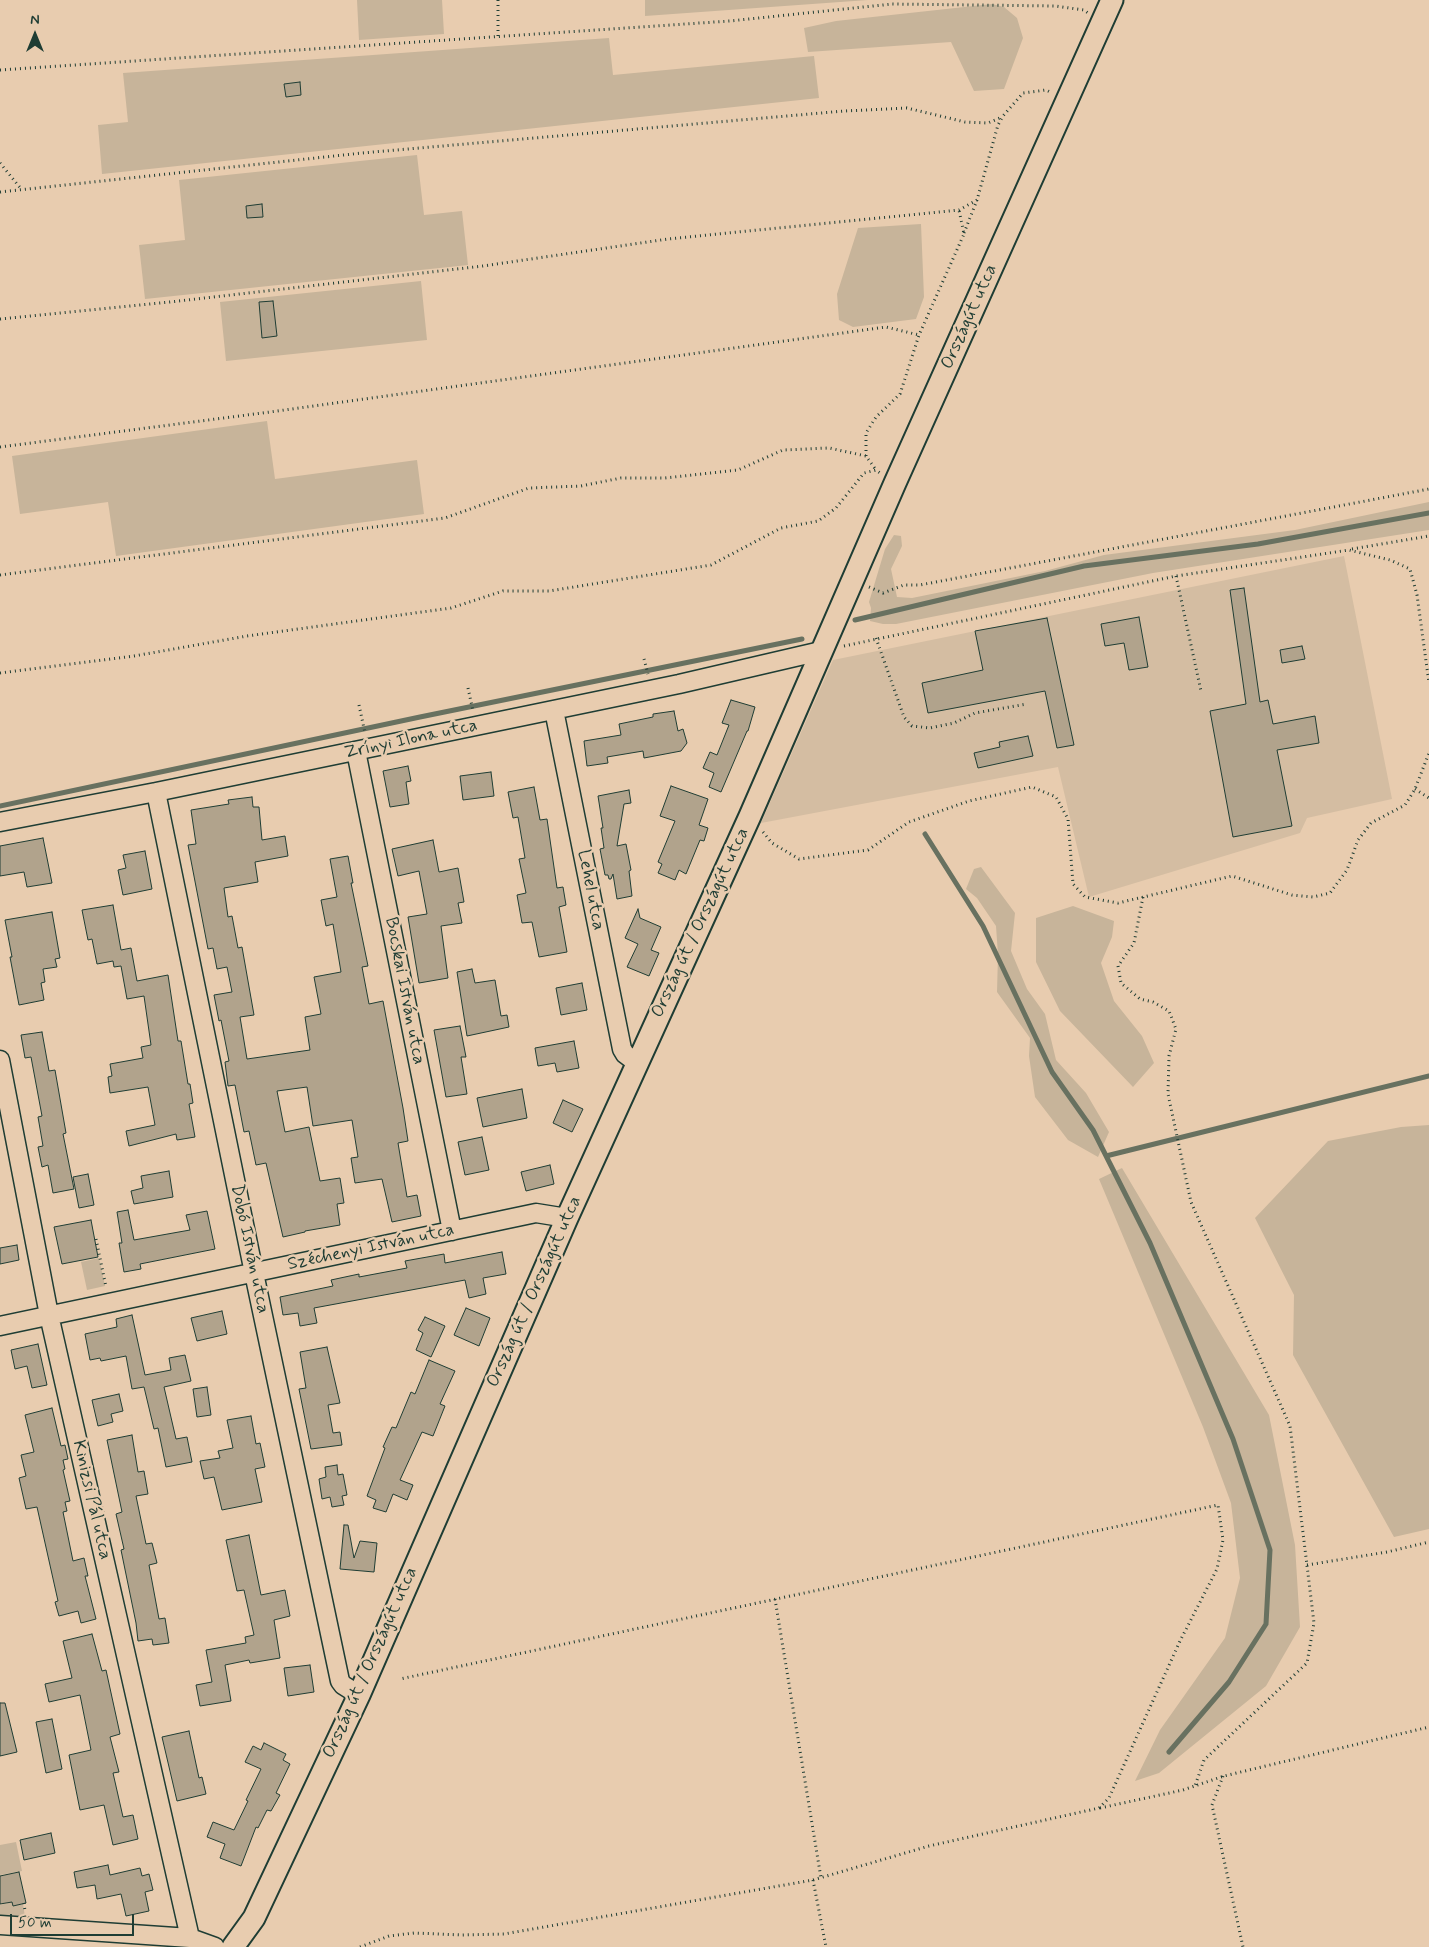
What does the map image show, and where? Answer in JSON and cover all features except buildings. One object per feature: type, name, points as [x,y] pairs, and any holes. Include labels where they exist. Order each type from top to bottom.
[{"type":"main road","name":"Országút utca","points":[[825,642],[1112,0]]},
{"type":"main road","name":"Ország út / Országút utca","points":[[233,1947],[254,1918],[359,1695],[567,1218],[750,816],[825,642]]},
{"type":"street","name":"Zrínyi Ilona utca","points":[[0,822],[156,792],[554,710],[825,642]]},
{"type":"street","name":"Lehel utca","points":[[554,710],[622,1049],[625,1054],[637,1063]]},
{"type":"street","name":"Bocskai István utca","points":[[356,751],[452,1231]]},
{"type":"street","name":"Dobó István utca","points":[[156,792],[254,1273],[340,1681],[359,1695]]},
{"type":"street","name":"Kinizsi Pál utca","points":[[0,1060],[49,1316],[190,1938]]},
{"type":"street","name":"Széchenyi István utca","points":[[0,1326],[536,1213],[567,1218]]},
{"type":"street","points":[[0,1925],[190,1938],[215,1947]]},
{"type":"path","points":[[498,0],[498,36]]},
{"type":"path","points":[[0,70],[730,20],[892,4],[1055,6],[1084,10],[1103,21]]},
{"type":"path","points":[[895,483],[876,470],[866,456],[866,434],[876,417],[900,394],[919,335],[964,234],[998,125],[1003,116],[1023,93],[1046,90],[1068,100]]},
{"type":"path","points":[[0,192],[362,153],[844,111],[907,108],[965,122],[988,123],[1003,116]]},
{"type":"path","points":[[0,163],[22,190]]},
{"type":"path","points":[[0,319],[170,302],[463,268],[668,239],[959,210],[976,200]]},
{"type":"path","points":[[959,210],[964,234]]},
{"type":"path","points":[[0,447],[886,327],[919,335]]},
{"type":"path","points":[[0,575],[445,518],[529,488],[580,486],[621,478],[665,478],[738,470],[783,450],[829,448],[866,456]]},
{"type":"path","points":[[0,673],[134,656],[247,636],[450,608],[502,591],[549,591],[712,565],[780,528],[818,521],[836,508],[864,473],[876,470]]},
{"type":"path","points":[[852,581],[883,593],[904,585],[920,585],[1429,489]]},
{"type":"path","points":[[825,642],[876,638],[1176,576],[1429,536]]},
{"type":"path","points":[[1349,550],[1390,560],[1410,569],[1416,595],[1429,682]]},
{"type":"path","points":[[1176,576],[1201,691]]},
{"type":"path","points":[[876,638],[904,717],[912,726],[930,728],[954,723],[975,713],[1027,704]]},
{"type":"path","points":[[644,659],[648,677]]},
{"type":"path","points":[[468,688],[474,713]]},
{"type":"path","points":[[359,705],[366,736]]},
{"type":"path","points":[[750,816],[772,843],[799,859],[868,850],[909,822],[969,801],[1032,787],[1056,797],[1068,819],[1073,884],[1085,896],[1118,903],[1232,876],[1292,895],[1313,897],[1330,893],[1346,870],[1358,840],[1371,823],[1404,805],[1414,789],[1429,754]]},
{"type":"path","points":[[1414,789],[1429,798]]},
{"type":"path","points":[[1143,897],[1134,943],[1118,966],[1121,982],[1140,999],[1153,1002],[1169,1011],[1176,1029],[1169,1056],[1168,1094],[1191,1202],[1290,1426],[1314,1623],[1308,1663],[1204,1760],[1195,1786]]},
{"type":"path","points":[[96,1239],[109,1303]]},
{"type":"path","points":[[400,1679],[1218,1505],[1223,1540],[1217,1569],[1180,1641],[1110,1798],[1099,1808]]},
{"type":"path","points":[[1307,1565],[1387,1552],[1429,1542]]},
{"type":"path","points":[[775,1599],[821,1878]]},
{"type":"path","points":[[360,1947],[389,1936],[414,1932],[462,1935],[504,1934],[813,1880],[929,1846],[1195,1786],[1224,1776],[1429,1727]]},
{"type":"path","points":[[1224,1776],[1212,1804],[1243,1947]]},
{"type":"path","points":[[813,1880],[826,1947]]},
{"type":"shaded area","points":[[357,0],[442,0],[444,34],[359,40]]},
{"type":"shaded area","points":[[645,0],[868,0],[645,16]]},
{"type":"shaded area","points":[[992,4],[1004,7],[1017,18],[1023,38],[1004,89],[974,91],[951,42],[808,52],[804,28],[836,21]]},
{"type":"shaded area","points":[[609,38],[613,75],[814,56],[819,98],[102,174],[98,125],[128,122],[123,73]]},
{"type":"shaded area","points":[[417,155],[424,215],[462,211],[468,265],[145,299],[139,245],[185,240],[179,180]]},
{"type":"shaded area","points":[[921,224],[924,297],[916,319],[853,327],[839,320],[837,294],[858,228]]},
{"type":"shaded area","points":[[421,281],[427,340],[226,361],[220,302]]},
{"type":"shaded area","points":[[267,421],[275,479],[417,460],[424,514],[116,556],[108,502],[20,514],[12,456]]},
{"type":"shaded area","points":[[1429,502],[1429,530],[1153,573],[896,624],[870,621],[871,608],[869,602],[885,549],[894,535],[901,536],[902,546],[891,569],[897,597],[912,598],[1045,571],[1104,555],[1295,530]]},
{"type":"shaded area","points":[[1344,556],[1392,799],[1307,818],[1300,833],[1089,897],[1058,767],[761,823],[833,660]]},
{"type":"shaded area","points":[[981,867],[1015,913],[1011,951],[1027,989],[1045,1014],[1056,1060],[1086,1093],[1109,1132],[1098,1157],[1068,1140],[1035,1097],[1029,1056],[1030,1038],[997,992],[998,955],[996,926],[977,898],[966,889],[974,869]]},
{"type":"shaded area","points":[[1073,906],[1114,921],[1112,937],[1101,963],[1114,1001],[1142,1036],[1154,1063],[1133,1087],[1060,1011],[1036,962],[1036,918]]},
{"type":"shaded area","points":[[1429,1125],[1429,1529],[1394,1537],[1293,1355],[1294,1295],[1255,1218],[1328,1141],[1401,1127]]},
{"type":"shaded area","points":[[1122,1168],[1269,1415],[1295,1545],[1300,1627],[1266,1686],[1159,1773],[1135,1781],[1160,1730],[1225,1638],[1240,1578],[1231,1503],[1203,1427],[1099,1179]]},
{"type":"shaded area","points":[[99,1258],[105,1286],[87,1290],[81,1262]]},
{"type":"shaded area","points":[[16,1842],[22,1871],[0,1875],[0,1845]]},
{"type":"shaded area","points":[[12,1902],[13,1906],[23,1904],[25,1917],[0,1916],[0,1905]]},
{"type":"waterway","points":[[855,620],[1084,566],[1258,544],[1429,513]]},
{"type":"waterway","points":[[0,806],[420,717],[802,639]]},
{"type":"waterway","points":[[925,834],[983,926],[1052,1072],[1093,1130],[1150,1243],[1233,1439],[1270,1550],[1266,1624],[1229,1682],[1169,1752]]},
{"type":"waterway","points":[[1106,1156],[1429,1076]]}]
